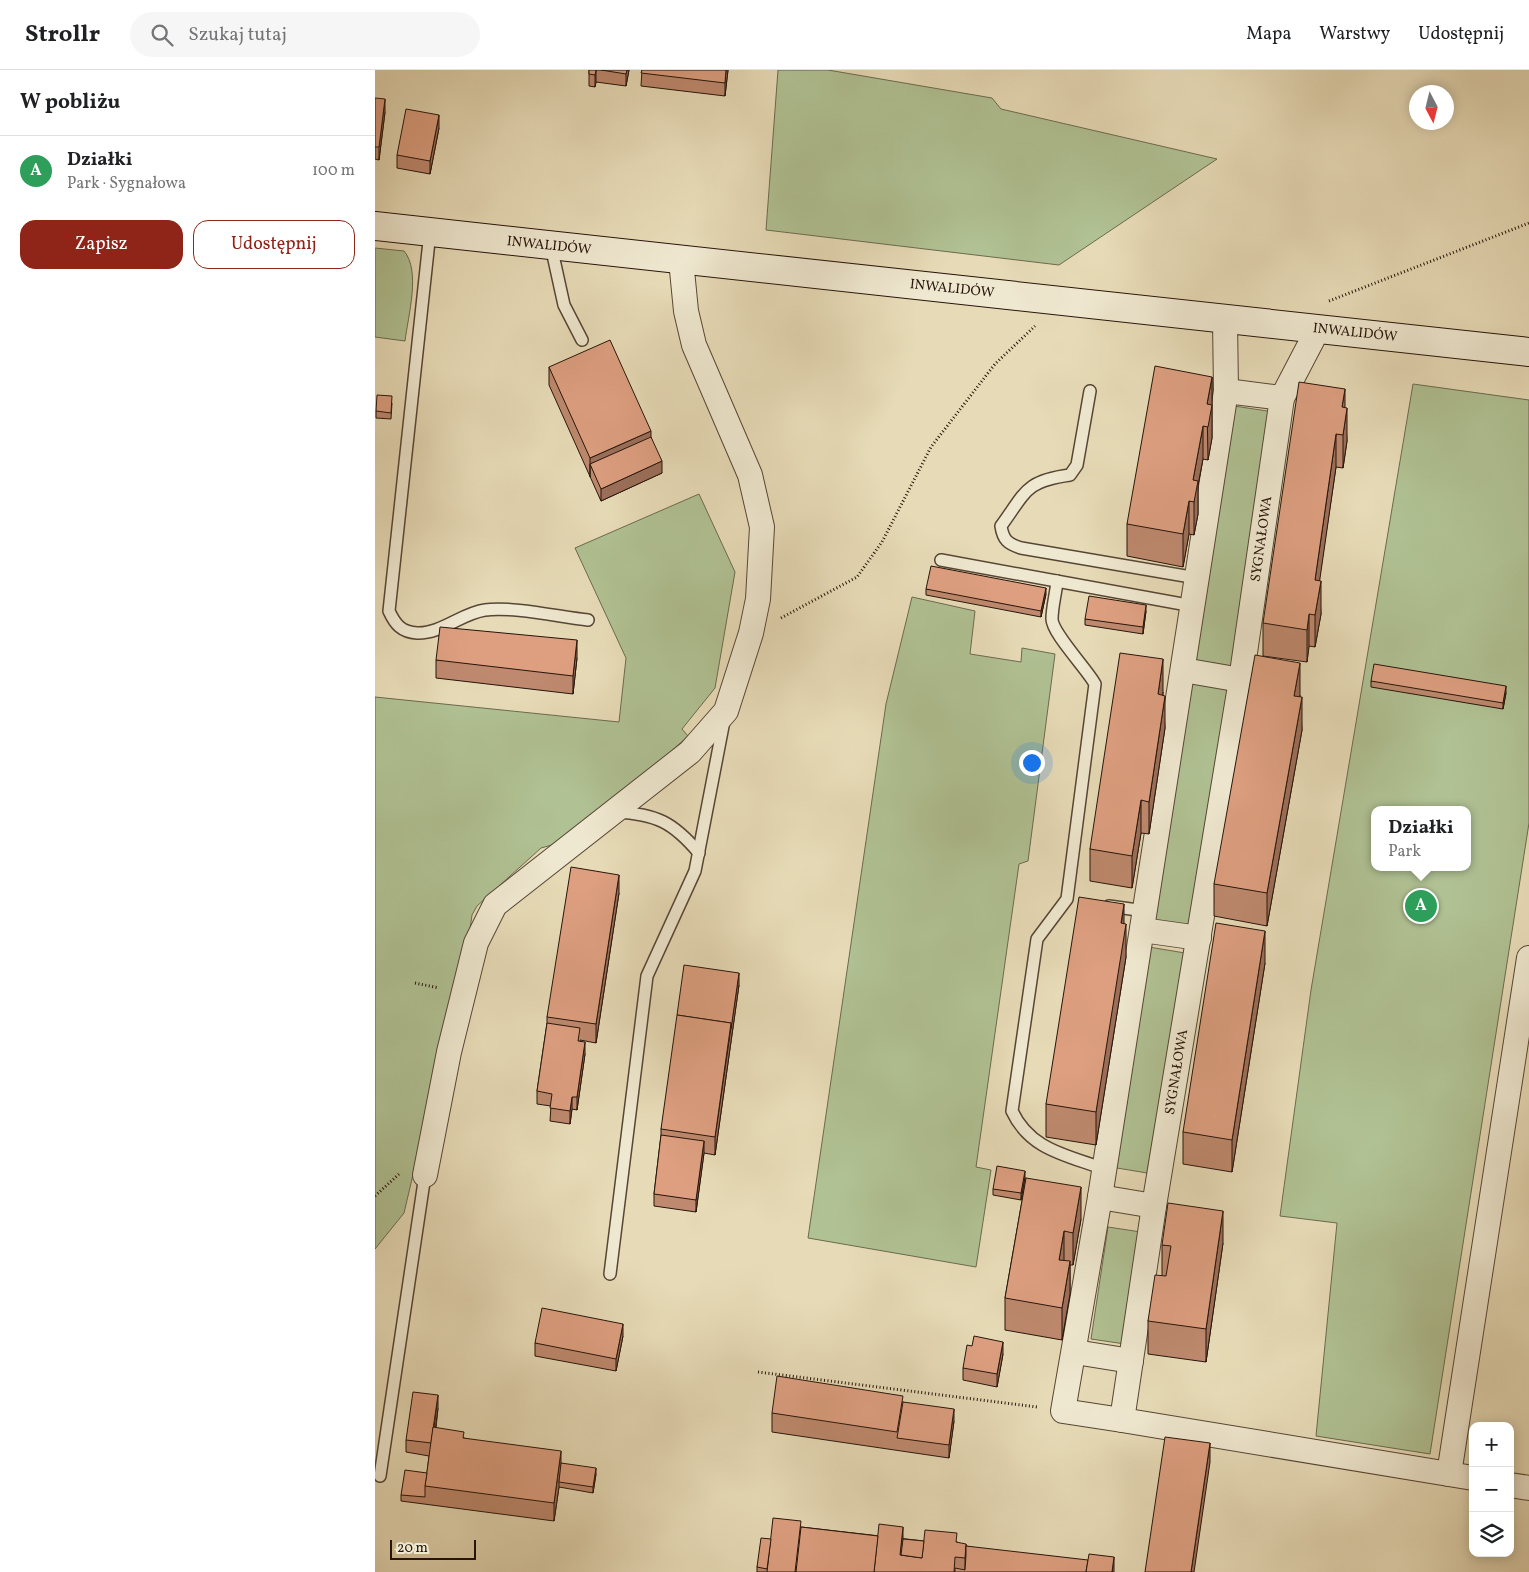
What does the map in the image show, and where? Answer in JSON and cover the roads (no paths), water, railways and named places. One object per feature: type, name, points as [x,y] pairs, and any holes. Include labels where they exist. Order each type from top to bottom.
[{"type":"street","name":"INWALIDÓW","points":[[375,226],[1225,320],[1319,316],[1529,352]]},
{"type":"street","points":[[425,1175],[449,1052],[476,943],[495,905],[690,752],[726,711],[751,633],[759,599],[762,527],[751,475],[694,345],[686,311],[681,260]]},
{"type":"street","name":"SYGNAŁOWA","points":[[1123,1420],[1154,1206],[1241,680],[1283,398],[1319,316]]},
{"type":"street","points":[[1225,320],[1226,391],[1100,1197],[1075,1352],[1063,1411],[1469,1477]]},
{"type":"street","points":[[1226,391],[1283,398]]},
{"type":"street","points":[[1183,670],[1241,680]]},
{"type":"street","points":[[1143,920],[1199,938]]},
{"type":"street","points":[[1449,1474],[1525,1009],[1529,958]]},
{"type":"street","points":[[1100,1197],[1154,1206]]},
{"type":"street","points":[[1075,1352],[1131,1361]]},
{"type":"street","points":[[1514,1485],[1529,1488]]},
{"type":"lane","points":[[430,232],[389,611],[396,625],[406,631],[419,633],[436,629],[473,612],[495,609],[588,620]]},
{"type":"lane","points":[[551,246],[564,305],[582,340]]},
{"type":"lane","points":[[1090,391],[1077,465],[1070,475],[1037,481],[1028,488],[1001,526],[1003,536],[1008,544],[1021,548],[1197,578]]},
{"type":"lane","points":[[941,560],[1193,606]]},
{"type":"lane","points":[[1057,581],[1052,620],[1055,629],[1088,671],[1095,684],[1071,899],[1037,938],[1012,1111],[1019,1125],[1040,1146],[1104,1168]]},
{"type":"lane","points":[[610,1274],[647,976],[695,871],[726,711]]},
{"type":"lane","points":[[614,812],[640,814],[665,821],[683,834],[699,853]]},
{"type":"lane","points":[[1096,903],[1143,920]]},
{"type":"lane","points":[[380,1476],[425,1175]]},
{"type":"place","name":"Działki","points":[[1421,906]]}]
